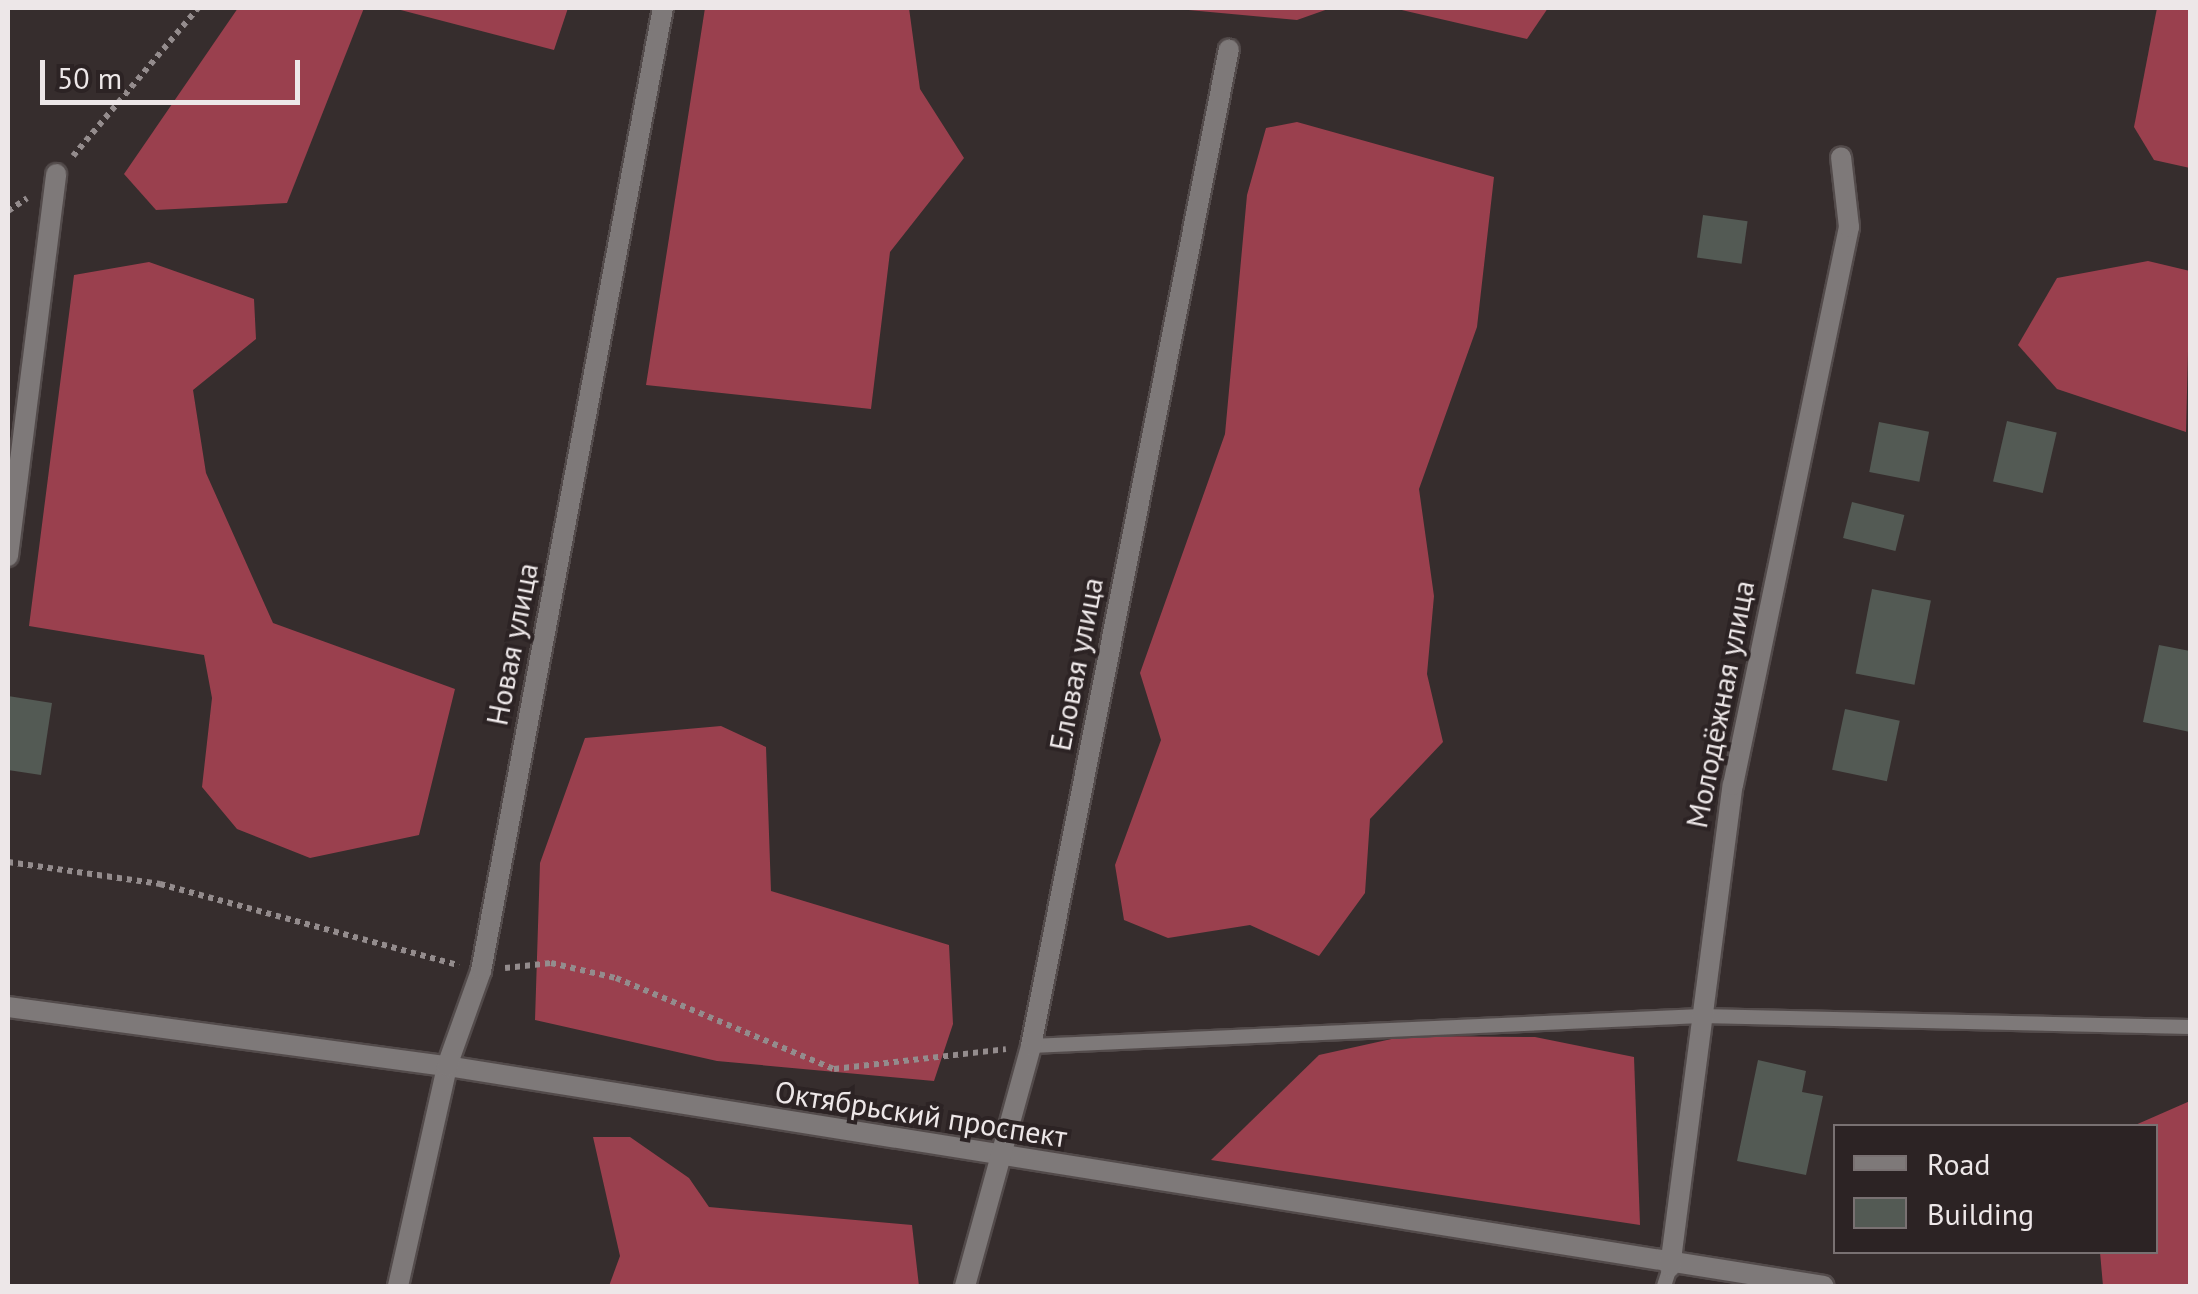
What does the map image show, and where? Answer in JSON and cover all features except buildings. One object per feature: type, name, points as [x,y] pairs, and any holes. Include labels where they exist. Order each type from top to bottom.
[{"type":"street","name":"Новая улица","points":[[398,1286],[447,1066],[480,971],[662,8]]},
{"type":"street","name":"Еловая улица","points":[[966,1286],[1006,1158],[1030,1046],[1229,49]]},
{"type":"street","name":"Молодёжная улица","points":[[1667,1276],[1733,785],[1849,227],[1841,158]]},
{"type":"street","points":[[8,556],[56,174]]},
{"type":"street","name":"Октябрьский проспект","points":[[8,1007],[447,1066],[1006,1158],[1667,1276],[1824,1286]]},
{"type":"lane","points":[[1030,1046],[1702,1016],[2190,1027]]},
{"type":"path","points":[[8,211],[56,174],[198,8]]},
{"type":"path","points":[[8,862],[160,884],[480,971],[551,963],[616,978],[834,1069],[1030,1046]]},
{"type":"shaded area","points":[[238,8],[364,8],[287,203],[156,210],[124,174]]},
{"type":"shaded area","points":[[393,8],[568,8],[554,50]]},
{"type":"shaded area","points":[[705,8],[909,8],[920,89],[964,158],[890,252],[871,409],[646,385]]},
{"type":"shaded area","points":[[1167,8],[1331,8],[1297,20]]},
{"type":"shaded area","points":[[1393,8],[1548,8],[1527,39]]},
{"type":"shaded area","points":[[2157,8],[2190,8],[2190,168],[2154,160],[2134,127]]},
{"type":"shaded area","points":[[1297,122],[1494,177],[1477,327],[1419,489],[1434,596],[1427,674],[1443,742],[1370,819],[1365,893],[1319,956],[1250,925],[1168,938],[1124,920],[1115,865],[1161,740],[1140,673],[1225,434],[1247,195],[1266,128]]},
{"type":"shaded area","points":[[2148,261],[2190,271],[2186,432],[2057,389],[2018,345],[2057,278]]},
{"type":"shaded area","points":[[149,262],[254,299],[256,339],[193,390],[206,473],[273,623],[455,689],[419,835],[310,858],[237,829],[202,787],[212,698],[204,655],[29,626],[74,275]]},
{"type":"shaded area","points":[[721,726],[766,747],[771,891],[949,945],[953,1024],[934,1081],[717,1061],[535,1020],[540,863],[585,738]]},
{"type":"shaded area","points":[[1405,1036],[1535,1037],[1634,1057],[1640,1225],[1211,1160],[1319,1055]]},
{"type":"shaded area","points":[[2190,1101],[2190,1286],[2103,1286],[2100,1254],[2158,1254],[2158,1124],[2138,1124]]},
{"type":"shaded area","points":[[593,1137],[630,1137],[689,1178],[709,1207],[912,1225],[919,1286],[609,1286],[620,1256]]}]
